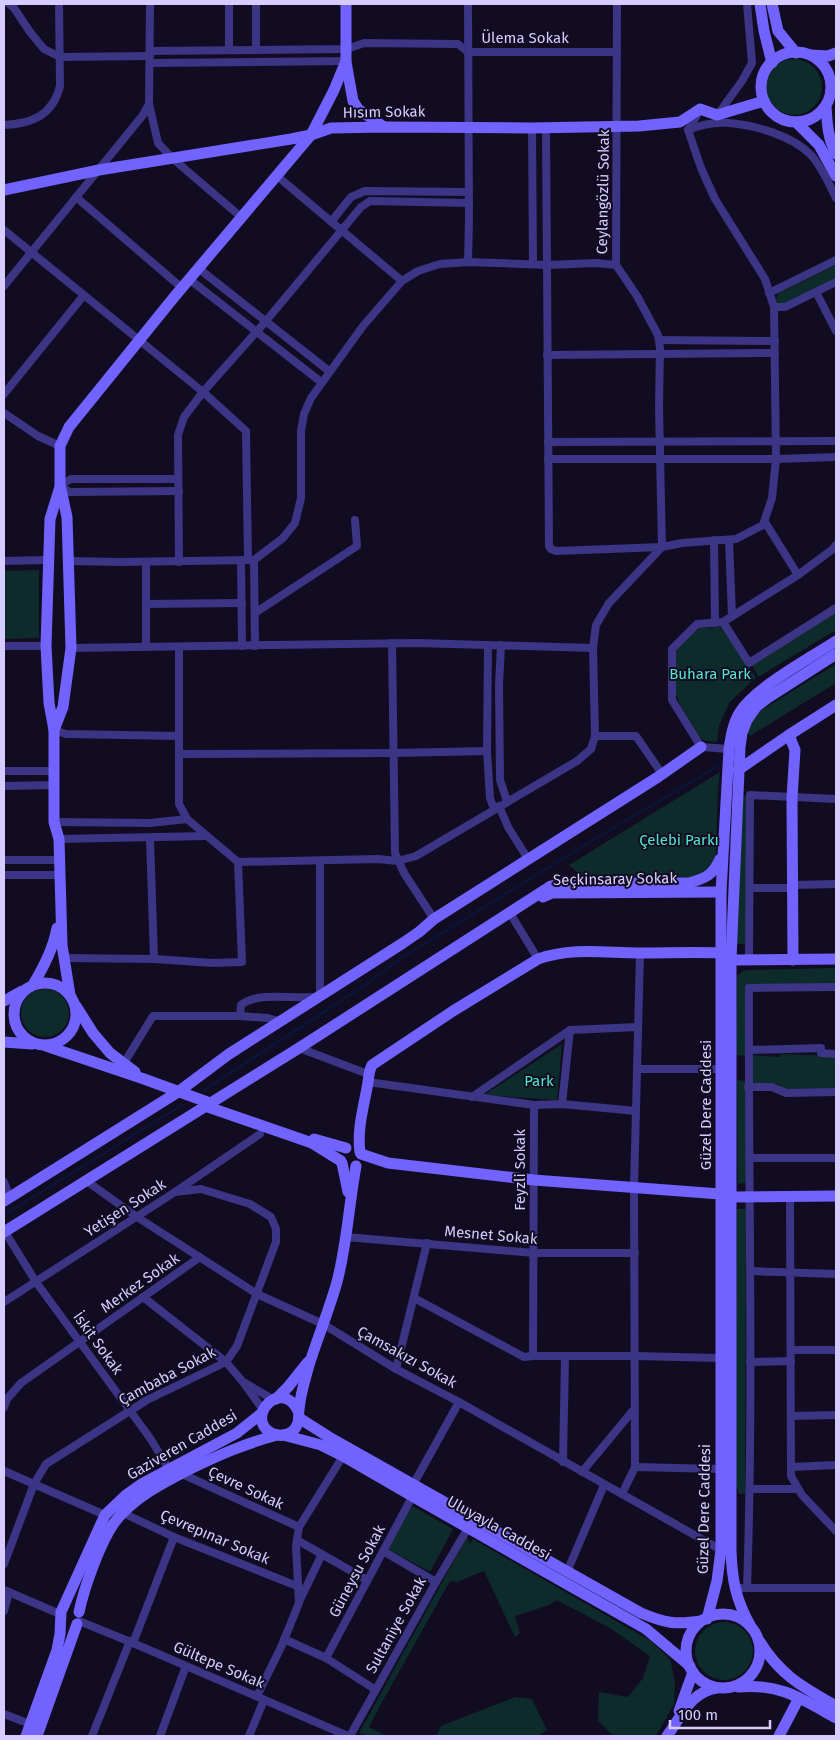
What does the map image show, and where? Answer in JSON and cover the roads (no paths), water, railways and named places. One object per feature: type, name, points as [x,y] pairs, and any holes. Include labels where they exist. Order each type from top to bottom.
[{"type":"street","points":[[9,4],[44,49],[60,57],[347,55]]},
{"type":"street","points":[[4,125],[24,123],[40,117],[57,98],[60,86],[59,4]]},
{"type":"street","points":[[150,4],[149,104],[158,142],[172,158],[241,217]]},
{"type":"street","points":[[229,4],[229,50]]},
{"type":"street","points":[[256,4],[256,49]]},
{"type":"street","points":[[346,4],[347,55],[353,102],[358,109],[384,127]]},
{"type":"street","points":[[468,4],[468,262]]},
{"type":"street","name":"Ceylangözlü Sokak","points":[[617,4],[616,265],[638,296],[653,323],[659,340],[662,547]]},
{"type":"street","points":[[717,115],[742,81],[752,63],[747,4]]},
{"type":"street","points":[[760,4],[772,63]]},
{"type":"street","points":[[772,4],[778,31],[796,53]]},
{"type":"street","name":"Ülema Sokak","points":[[347,55],[364,43],[458,44],[468,52],[617,52]]},
{"type":"street","points":[[150,56],[256,49],[347,55]]},
{"type":"street","points":[[810,55],[825,68],[834,83],[830,97],[826,106],[813,118],[796,122],[786,121],[769,110],[764,101],[762,81],[766,71],[772,63],[787,54],[796,53],[828,56],[836,53]]},
{"type":"street","points":[[54,730],[63,707],[71,648],[67,516],[60,485],[60,446],[69,427],[198,268],[310,135],[334,90],[347,55]]},
{"type":"street","points":[[546,128],[548,542],[551,549],[556,551],[662,547],[714,540],[730,540],[745,535],[763,525],[772,498],[776,459],[774,308],[764,279],[714,199],[688,130],[700,109],[717,115],[764,101]]},
{"type":"street","points":[[4,286],[141,119],[149,104]]},
{"type":"street","points":[[826,106],[827,126],[836,154]]},
{"type":"street","name":"Hısım Sokak","points":[[4,190],[99,170],[310,135],[332,128],[639,126],[680,122],[700,109]]},
{"type":"street","points":[[688,130],[699,125],[728,122],[765,130],[794,142],[811,155],[836,198]]},
{"type":"street","points":[[796,122],[819,144],[836,176]]},
{"type":"street","points":[[532,128],[533,264]]},
{"type":"street","points":[[277,176],[402,281]]},
{"type":"street","points":[[331,222],[351,197],[365,191],[469,192]]},
{"type":"street","points":[[76,197],[186,283],[257,331],[321,382]]},
{"type":"street","points":[[179,562],[178,435],[184,417],[203,392],[266,321],[361,206],[370,201],[469,203]]},
{"type":"street","points":[[4,230],[203,392],[246,431],[248,560],[255,613],[255,646]]},
{"type":"street","points":[[769,293],[836,260]]},
{"type":"street","points":[[68,561],[179,562],[248,560],[283,538],[296,523],[300,498],[301,432],[304,414],[311,398],[363,326],[402,281],[418,271],[440,264],[468,262],[596,263],[616,265]]},
{"type":"street","points":[[198,268],[329,371]]},
{"type":"street","points":[[774,308],[785,307],[836,282]]},
{"type":"street","points":[[816,292],[836,331]]},
{"type":"street","points":[[4,394],[84,295]]},
{"type":"street","points":[[659,340],[775,341]]},
{"type":"street","points":[[547,356],[775,353]]},
{"type":"street","points":[[4,413],[38,436],[60,446]]},
{"type":"street","points":[[548,442],[836,442]]},
{"type":"street","points":[[548,459],[776,459],[836,457]]},
{"type":"street","points":[[4,1042],[40,1045],[61,1041],[72,1030],[76,1014],[64,958],[60,912],[59,839],[54,822],[54,730],[49,703],[46,646],[50,519],[60,485],[70,479],[178,479]]},
{"type":"street","points":[[60,485],[69,492],[179,491]]},
{"type":"street","points":[[255,613],[357,546],[355,520]]},
{"type":"street","points":[[765,522],[798,575]]},
{"type":"street","points":[[714,540],[719,622],[749,663],[836,608]]},
{"type":"street","points":[[730,540],[732,616]]},
{"type":"street","points":[[701,747],[672,700],[672,649],[697,624],[719,622],[732,616],[798,575],[834,549],[836,545]]},
{"type":"street","points":[[179,647],[179,804],[187,819],[238,862],[378,859],[398,861],[416,856],[576,762],[590,749],[595,736],[593,648],[596,625],[608,604],[662,547]]},
{"type":"street","points":[[4,561],[48,560]]},
{"type":"street","points":[[242,646],[242,603],[248,560]]},
{"type":"street","points":[[146,562],[146,647]]},
{"type":"street","points":[[146,604],[242,603]]},
{"type":"street","name":"Güzel Dere Caddesi","points":[[750,1625],[740,1607],[734,1588],[731,1551],[726,1195],[721,1070],[721,892],[729,749],[732,729],[740,712],[750,699],[764,687],[836,641]]},
{"type":"street","points":[[71,648],[392,643],[593,648]]},
{"type":"street","points":[[392,643],[393,826],[395,853],[404,873],[434,919]]},
{"type":"street","points":[[488,645],[487,750],[490,798],[528,859]]},
{"type":"street","points":[[4,646],[46,646]]},
{"type":"street","points":[[501,646],[499,685],[500,780],[507,801]]},
{"type":"street","name":"Güzel Dere Caddesi","points":[[704,1620],[717,1582],[720,1550],[720,1358],[726,1195],[741,960],[738,770],[742,733],[747,720],[756,707],[836,654]]},
{"type":"street","points":[[738,770],[836,705]]},
{"type":"street","points":[[54,730],[66,734],[179,736]]},
{"type":"street","points":[[789,735],[795,750],[792,798],[793,960]]},
{"type":"street","points":[[595,736],[636,736],[662,774]]},
{"type":"street","points":[[4,1182],[7,1199],[178,1092],[229,1054],[403,944],[434,919],[662,774],[701,747],[729,749]]},
{"type":"street","points":[[178,754],[392,753],[487,750]]},
{"type":"street","points":[[4,771],[54,771]]},
{"type":"street","points":[[4,786],[54,786]]},
{"type":"street","points":[[741,960],[750,888],[750,795],[836,799]]},
{"type":"street","points":[[54,822],[150,823],[187,819]]},
{"type":"street","points":[[59,839],[207,836]]},
{"type":"street","points":[[150,838],[154,960]]},
{"type":"street","name":"Seçkinsaray Sokak","points":[[510,913],[551,886],[562,883],[690,883],[705,878],[716,868],[723,852]]},
{"type":"street","points":[[4,860],[59,860]]},
{"type":"street","points":[[320,861],[320,996]]},
{"type":"street","points":[[64,958],[213,963],[242,962],[238,862]]},
{"type":"street","points":[[4,875],[59,875]]},
{"type":"street","points":[[750,888],[836,884]]},
{"type":"street","name":"Seçkinsaray Sokak","points":[[510,913],[552,893],[721,892]]},
{"type":"street","points":[[60,912],[54,945],[44,966],[14,1009],[14,1020],[18,1030],[25,1038],[40,1045],[144,1079],[294,1132],[355,1148],[359,1159]]},
{"type":"street","points":[[4,1232],[299,1048],[510,913],[538,960]]},
{"type":"street","points":[[312,1357],[288,1387],[266,1405],[262,1418],[266,1429],[280,1435],[294,1429],[299,1414],[301,1394],[337,1281],[359,1159],[361,1121],[372,1065],[453,1011],[538,960],[552,954],[571,951],[721,953],[741,960],[836,959]]},
{"type":"street","points":[[622,1494],[635,1467],[634,1188],[640,953]]},
{"type":"street","points":[[4,1001],[28,988],[43,983],[53,984],[62,988],[72,999],[93,1034],[110,1053],[144,1079]]},
{"type":"street","points":[[747,1588],[751,1489],[749,988],[836,987]]},
{"type":"street","points":[[240,1016],[241,1005],[248,1000],[270,997],[309,999],[320,996]]},
{"type":"street","points":[[124,1063],[153,1016],[240,1016],[268,1018],[281,1022]]},
{"type":"street","points":[[472,1097],[570,1030],[638,1027]]},
{"type":"street","points":[[562,1104],[570,1030]]},
{"type":"street","points":[[299,1048],[368,1078],[472,1097],[534,1105],[562,1104],[636,1111]]},
{"type":"street","points":[[748,1050],[821,1048],[821,1053],[836,1054]]},
{"type":"street","points":[[637,1069],[721,1070]]},
{"type":"street","points":[[748,1087],[772,1087],[786,1093],[836,1092]]},
{"type":"street","points":[[210,1103],[312,1143],[350,1167],[359,1159],[534,1180],[634,1188],[750,1196],[836,1196]]},
{"type":"street","name":"Feyzli Sokak","points":[[533,1356],[534,1105]]},
{"type":"street","points":[[350,1203],[341,1153],[355,1137],[361,1121]]},
{"type":"street","name":"Yetişen Sokak","points":[[4,1302],[138,1217],[260,1134]]},
{"type":"street","points":[[749,1158],[836,1158]]},
{"type":"street","name":"Çamsakızı Sokak","points":[[85,1180],[138,1217],[257,1294],[323,1324],[396,1369],[459,1402],[720,1550]]},
{"type":"street","name":"Çambaba Sokak","points":[[4,1564],[34,1484],[46,1464],[147,1400],[226,1362],[238,1346],[276,1242],[276,1229],[271,1217],[250,1204],[201,1188],[175,1192]]},
{"type":"street","points":[[790,1196],[791,1476],[802,1495],[836,1532]]},
{"type":"street","name":"İskit Sokak","points":[[4,1232],[36,1282],[130,1411],[169,1469]]},
{"type":"street","name":"Mesnet Sokak","points":[[346,1237],[534,1253],[635,1254]]},
{"type":"street","points":[[396,1369],[428,1244]]},
{"type":"street","name":"Merkez Sokak","points":[[4,1407],[7,1399],[21,1383],[200,1257]]},
{"type":"street","points":[[751,1272],[836,1274]]},
{"type":"street","points":[[143,1297],[226,1362],[243,1382],[263,1411]]},
{"type":"street","points":[[414,1298],[524,1357],[635,1356],[720,1358]]},
{"type":"street","points":[[790,1350],[836,1350]]},
{"type":"street","points":[[563,1462],[565,1356]]},
{"type":"street","points":[[750,1362],[791,1361]]},
{"type":"street","points":[[243,1382],[275,1399],[282,1398],[292,1402],[299,1414]]},
{"type":"street","points":[[414,1484],[459,1402]]},
{"type":"street","points":[[582,1472],[635,1408]]},
{"type":"street","name":"Gaziveren Caddesi","points":[[26,1736],[57,1650],[61,1614],[106,1515],[126,1495],[143,1483],[237,1433],[263,1411]]},
{"type":"street","name":"Uluyayla Caddesi","points":[[299,1414],[330,1437],[641,1613],[660,1621],[679,1624],[704,1620]]},
{"type":"street","points":[[791,1416],[836,1415]]},
{"type":"street","name":"Uluyayla Caddesi","points":[[280,1435],[321,1446],[344,1456],[646,1629],[691,1669]]},
{"type":"street","name":"Gaziveren Caddesi","points":[[39,1736],[78,1619],[86,1584],[104,1541],[114,1524],[135,1501],[150,1490],[226,1451],[246,1443],[280,1435]]},
{"type":"street","points":[[298,1603],[297,1540],[299,1527],[344,1456]]},
{"type":"street","points":[[791,1467],[836,1465]]},
{"type":"street","points":[[635,1467],[720,1469]]},
{"type":"street","points":[[4,1471],[106,1515]]},
{"type":"street","name":"Çevre Sokak","points":[[182,1474],[299,1527]]},
{"type":"street","points":[[567,1572],[604,1485]]},
{"type":"street","points":[[751,1489],[798,1489]]},
{"type":"street","name":"Güneysu Sokak","points":[[326,1658],[412,1496]]},
{"type":"street","name":"Çevrepınar Sokak","points":[[123,1513],[174,1537],[297,1586]]},
{"type":"street","name":"Sultaniye Sokak","points":[[349,1736],[468,1528]]},
{"type":"street","points":[[92,1736],[174,1537]]},
{"type":"street","points":[[297,1540],[367,1580]]},
{"type":"street","points":[[382,1551],[436,1582]]},
{"type":"street","points":[[248,1736],[298,1603],[322,1554]]},
{"type":"street","points":[[734,1588],[836,1588]]},
{"type":"street","points":[[4,1611],[6,1591],[61,1614]]},
{"type":"street","points":[[71,1607],[78,1619],[67,1626],[64,1625],[61,1614],[71,1607]]},
{"type":"street","points":[[759,1640],[760,1659],[756,1668],[746,1680],[726,1688],[711,1686],[701,1680],[687,1662],[686,1652],[692,1632],[704,1620],[721,1614],[732,1615],[750,1625],[759,1640],[769,1657],[784,1673],[800,1686],[836,1706]]},
{"type":"street","name":"Gültepe Sokak","points":[[78,1619],[349,1736]]},
{"type":"street","points":[[284,1639],[326,1658],[376,1690]]},
{"type":"street","points":[[160,1736],[186,1666]]},
{"type":"street","points":[[670,1733],[691,1669]]},
{"type":"street","points":[[670,1733],[697,1695],[707,1690],[752,1685],[768,1686],[786,1691],[836,1718]]},
{"type":"street","points":[[779,1736],[799,1698]]},
{"type":"street","points":[[4,1714],[30,1724]]},
{"type":"waterway","points":[[204,1090],[364,986],[403,957],[598,837],[720,765]]},
{"type":"waterway","points":[[4,1215],[182,1105]]},
{"type":"park label","name":"Buhara Park","points":[[710,674]]},
{"type":"park label","name":"Çelebi Parkı","points":[[679,840]]},
{"type":"park label","name":"Park","points":[[539,1081]]}]
